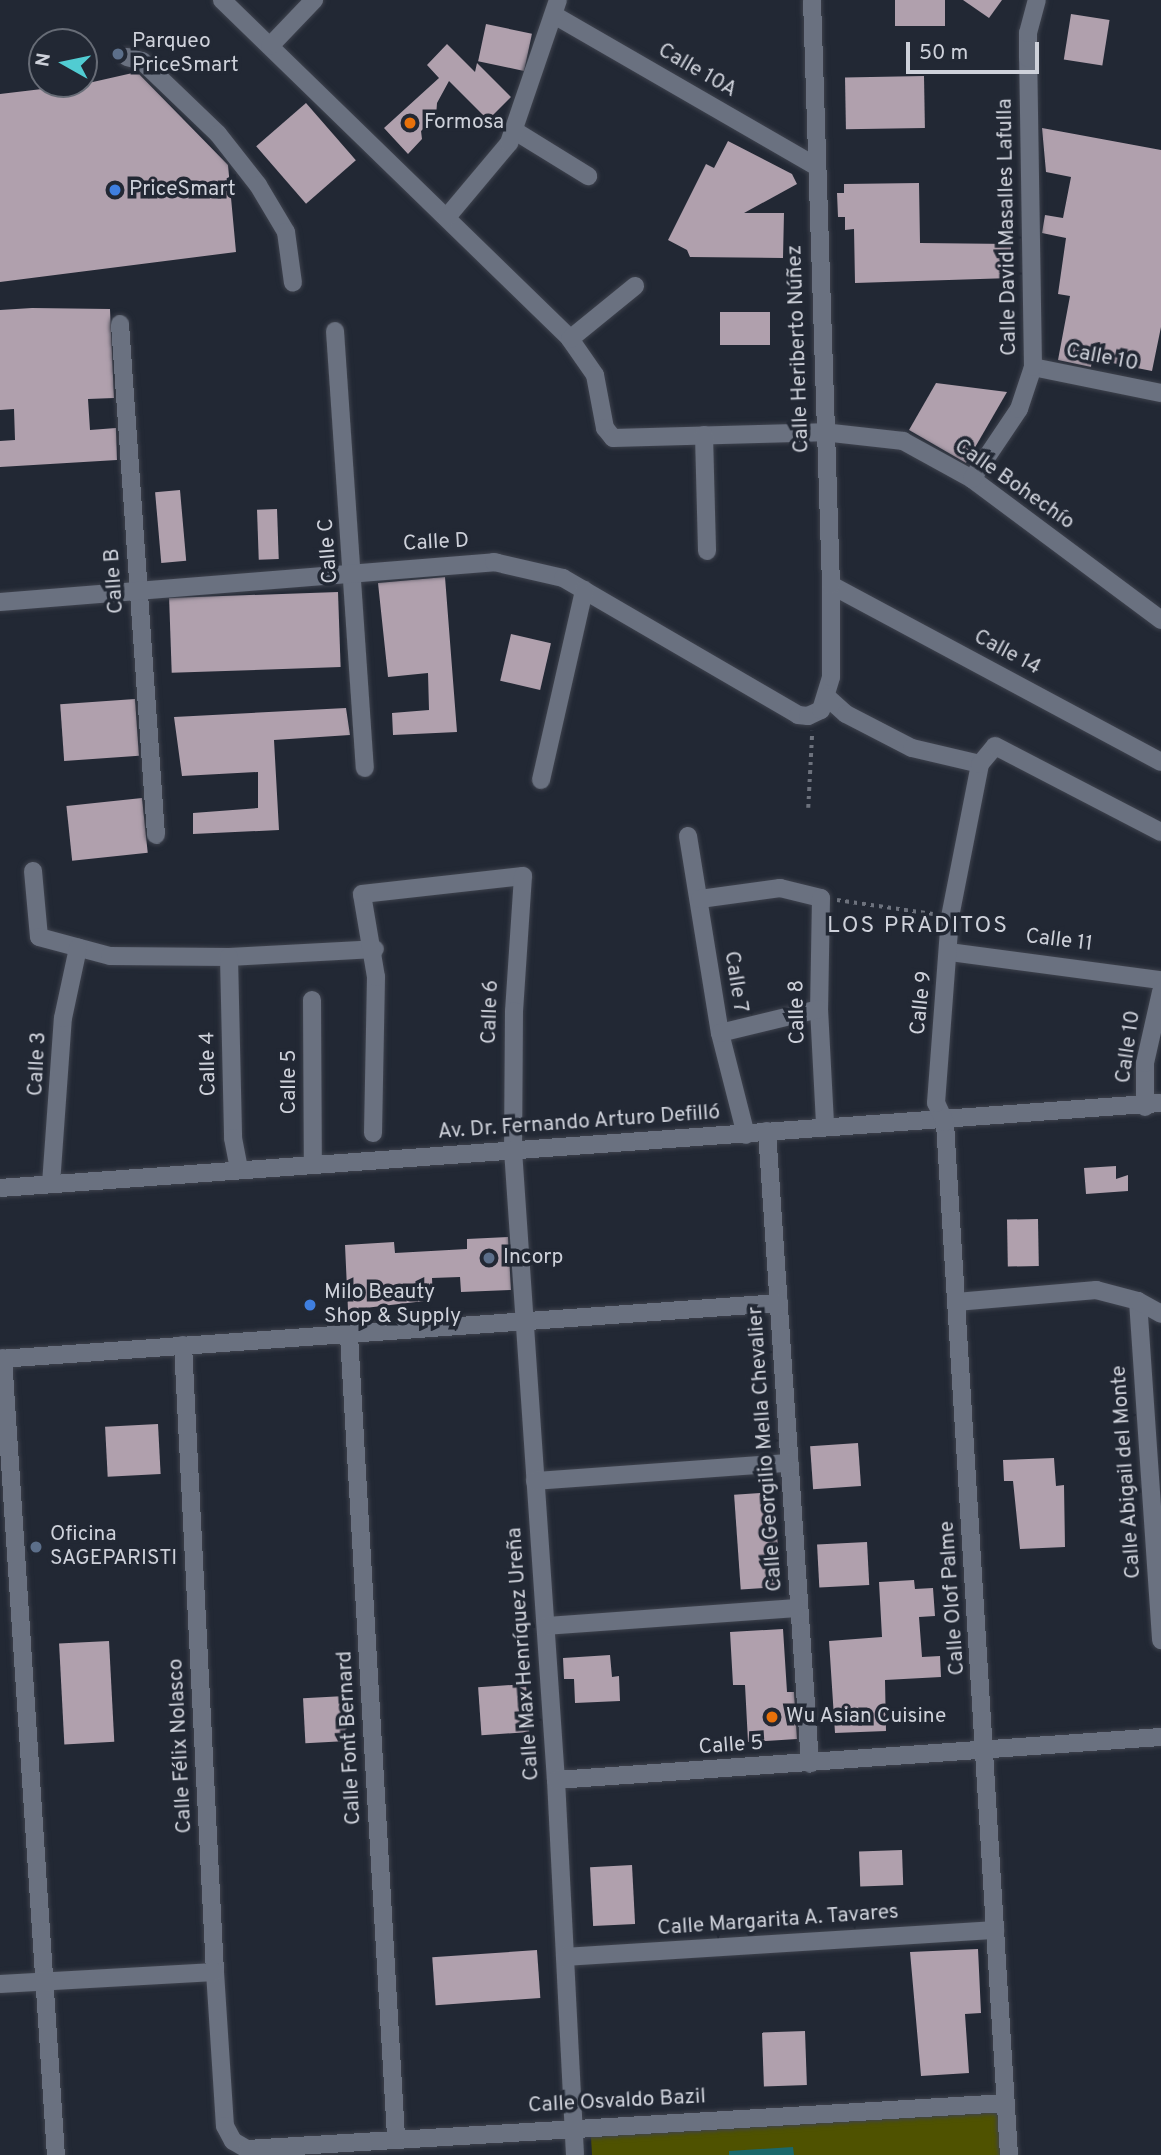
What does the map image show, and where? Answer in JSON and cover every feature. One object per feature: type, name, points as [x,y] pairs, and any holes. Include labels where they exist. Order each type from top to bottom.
[{"type":"street","points":[[222,0],[570,339],[635,286]]},
{"type":"street","points":[[270,46],[314,0]]},
{"type":"street","name":"Calle Heriberto Núñez","points":[[812,0],[823,432],[831,585],[827,697]]},
{"type":"street","name":"Calle David Masalles Lafulla","points":[[972,479],[1018,409],[1033,367],[1028,33],[1037,0]]},
{"type":"street","points":[[447,218],[498,159],[515,131],[556,8]]},
{"type":"street","name":"Calle 10A","points":[[556,8],[816,166]]},
{"type":"street","points":[[127,57],[142,61],[218,134],[258,186],[286,232],[293,283]]},
{"type":"street","points":[[515,131],[588,176]]},
{"type":"street","name":"Calle B","points":[[120,324],[156,835]]},
{"type":"street","name":"Calle C","points":[[335,331],[354,571],[365,768]]},
{"type":"street","name":"Calle Bohechío","points":[[570,339],[594,375],[609,435],[625,439],[823,432],[903,441],[972,479],[1161,620]]},
{"type":"street","name":"Calle 10","points":[[1033,367],[1161,393]]},
{"type":"street","points":[[704,435],[707,551]]},
{"type":"street","name":"Calle D","points":[[0,602],[138,593],[354,571],[494,562],[563,578],[798,715],[813,715]]},
{"type":"street","name":"Calle 14","points":[[831,585],[1161,762]]},
{"type":"street","points":[[541,780],[584,590]]},
{"type":"street","points":[[813,715],[827,697],[846,714],[912,748],[980,764],[991,748],[1000,747],[1161,832]]},
{"type":"street","name":"Calle 9","points":[[945,1122],[936,1097],[950,952],[950,917],[980,764]]},
{"type":"street","name":"Calle 7","points":[[688,836],[720,1033],[746,1135]]},
{"type":"street","points":[[33,871],[39,937],[110,956],[229,957],[375,949],[373,1133]]},
{"type":"street","name":"Calle 6","points":[[375,949],[362,894],[523,876],[514,997],[513,1150]]},
{"type":"street","points":[[700,899],[780,888],[821,898]]},
{"type":"street","name":"Calle 8","points":[[821,898],[819,1009],[825,1125]]},
{"type":"street","name":"Calle 3","points":[[51,1184],[63,1018],[78,948]]},
{"type":"street","name":"Calle 11","points":[[950,952],[1161,980]]},
{"type":"street","name":"Calle 4","points":[[229,957],[233,1138],[239,1169]]},
{"type":"street","name":"Calle 10","points":[[1153,1105],[1145,1063],[1161,992]]},
{"type":"street","name":"Calle 5","points":[[312,1000],[313,1164]]},
{"type":"street","points":[[720,1033],[819,1009]]},
{"type":"street","name":"Av. Dr. Fernando Arturo Defilló","points":[[0,1188],[746,1135],[825,1125],[945,1122],[1153,1105]]},
{"type":"street","name":"Calle Olof Palme","points":[[945,1122],[1009,2155]]},
{"type":"street","name":"Calle Georgilio Mella Chevalier","points":[[767,1131],[810,1764]]},
{"type":"street","name":"Calle Max Henríquez Ureña","points":[[513,1150],[556,1780],[575,2155]]},
{"type":"street","points":[[956,1302],[1077,1290],[1114,1293],[1138,1301],[1161,1314]]},
{"type":"street","name":"Calle Abigail del Monte","points":[[1138,1301],[1161,1640]]},
{"type":"street","points":[[56,2155],[1,1358],[523,1325],[779,1303]]},
{"type":"street","name":"Calle Font Bernard","points":[[349,1336],[396,2137]]},
{"type":"street","name":"Calle Félix Nolasco","points":[[183,1345],[215,1972],[225,2126],[233,2141]]},
{"type":"street","points":[[535,1481],[789,1462]]},
{"type":"street","points":[[546,1626],[798,1608]]},
{"type":"street","name":"Calle 5","points":[[556,1780],[1161,1737]]},
{"type":"street","name":"Calle Margarita A. Tavares","points":[[565,1957],[995,1930]]},
{"type":"street","points":[[0,1984],[215,1972]]},
{"type":"street","name":"Calle Osvaldo Bazil","points":[[233,2141],[247,2148],[1006,2102]]},
{"type":"path","points":[[808,808],[813,715]]},
{"type":"path","points":[[821,898],[950,917]]},
{"type":"shaded area","points":[[999,2110],[1001,2155],[592,2155],[591,2137]]},
{"type":"shaded area","points":[[793,2147],[794,2155],[729,2155],[729,2151]]},
{"type":"building","points":[[895,0],[945,0],[945,26],[895,26]]},
{"type":"building","points":[[963,0],[1002,0],[989,18]]},
{"type":"building","points":[[1071,14],[1110,20],[1102,66],[1064,59]]},
{"type":"building","points":[[486,24],[532,34],[524,71],[478,61]]},
{"type":"building","points":[[447,44],[475,72],[477,63],[511,97],[488,120],[449,81],[437,103],[436,117],[421,131],[422,139],[408,154],[384,128],[439,78],[427,65]]},
{"type":"building","name":"PriceSmart","points":[[137,72],[228,165],[236,252],[0,282],[0,94],[28,91],[28,98],[98,98],[98,81]]},
{"type":"building","points":[[924,76],[925,128],[846,129],[845,77]]},
{"type":"building","points":[[306,103],[356,160],[306,204],[256,146]]},
{"type":"building","points":[[1042,128],[1161,150],[1161,327],[1152,371],[1092,359],[1091,367],[1058,360],[1070,296],[1058,294],[1066,238],[1042,233],[1045,215],[1063,218],[1071,177],[1046,172]]},
{"type":"building","points":[[728,141],[792,174],[797,184],[744,213],[784,213],[783,258],[690,257],[687,250],[668,240],[706,164],[714,168]]},
{"type":"building","points":[[919,183],[920,243],[1011,244],[1011,278],[855,283],[854,229],[845,230],[845,217],[838,217],[837,193],[844,193],[844,184]]},
{"type":"building","points":[[110,309],[114,398],[88,399],[90,430],[116,428],[117,460],[0,467],[0,441],[15,440],[14,409],[0,410],[0,310]]},
{"type":"building","points":[[720,312],[770,312],[770,345],[720,345]]},
{"type":"building","points":[[936,383],[1007,392],[966,463],[909,430]]},
{"type":"building","points":[[180,490],[186,561],[161,563],[155,492]]},
{"type":"building","points":[[277,509],[279,559],[259,560],[257,510]]},
{"type":"building","points":[[445,577],[457,732],[393,735],[392,713],[429,710],[428,673],[388,677],[378,583]]},
{"type":"building","points":[[338,592],[341,667],[172,673],[169,598]]},
{"type":"building","points":[[511,634],[551,643],[540,690],[500,681]]},
{"type":"building","points":[[135,699],[139,756],[64,761],[60,704]]},
{"type":"building","points":[[346,708],[350,735],[274,740],[279,830],[193,834],[193,813],[258,808],[258,772],[182,776],[174,717]]},
{"type":"building","points":[[142,798],[148,853],[72,861],[66,806]]},
{"type":"building","points":[[1116,1166],[1116,1179],[1128,1175],[1128,1191],[1086,1194],[1084,1168]]},
{"type":"building","points":[[1038,1219],[1039,1266],[1008,1267],[1007,1220]]},
{"type":"building","points":[[508,1237],[511,1290],[461,1292],[460,1277],[432,1278],[433,1300],[348,1310],[345,1245],[394,1242],[395,1253],[467,1249],[467,1239]]},
{"type":"building","points":[[158,1424],[161,1474],[108,1477],[105,1427]]},
{"type":"building","points":[[858,1443],[861,1486],[813,1489],[810,1446]]},
{"type":"building","points":[[1054,1458],[1056,1486],[1064,1485],[1065,1547],[1020,1549],[1013,1481],[1004,1481],[1003,1460]]},
{"type":"building","points":[[774,1492],[781,1587],[741,1590],[734,1495]]},
{"type":"building","points":[[867,1542],[869,1585],[819,1588],[817,1545]]},
{"type":"building","points":[[914,1580],[915,1589],[933,1588],[935,1616],[919,1617],[922,1657],[940,1656],[941,1677],[885,1680],[886,1731],[835,1733],[829,1641],[882,1637],[879,1582]]},
{"type":"building","points":[[783,1629],[787,1692],[794,1692],[797,1739],[748,1742],[745,1685],[733,1685],[730,1632]]},
{"type":"building","points":[[109,1641],[114,1742],[64,1744],[59,1644]]},
{"type":"building","points":[[610,1655],[612,1677],[619,1676],[620,1701],[575,1703],[574,1679],[564,1679],[563,1658]]},
{"type":"building","points":[[526,1684],[529,1732],[481,1735],[478,1687]]},
{"type":"building","points":[[345,1696],[347,1741],[305,1743],[303,1698]]},
{"type":"building","points":[[902,1850],[903,1885],[860,1886],[859,1852]]},
{"type":"building","points":[[632,1865],[635,1924],[593,1926],[590,1867]]},
{"type":"building","points":[[978,1949],[981,2013],[965,2014],[969,2073],[921,2076],[910,1952]]},
{"type":"building","points":[[537,1950],[540,1998],[436,2005],[432,1957]]},
{"type":"building","points":[[805,2031],[807,2085],[764,2086],[762,2033]]},
{"type":"place","name":"Parqueo PriceSmart","points":[[118,54]]},
{"type":"place","name":"Formosa","points":[[410,123]]},
{"type":"place","name":"PriceSmart","points":[[115,190]]},
{"type":"place","name":"Incorp","points":[[489,1258]]},
{"type":"place","name":"Milo Beauty Shop & Supply","points":[[310,1305]]},
{"type":"place","name":"Oficina SAGEPARISTI","points":[[36,1547]]},
{"type":"place","name":"Wu Asian Cuisine","points":[[772,1717]]},
{"type":"district","name":"LOS PRADITOS","points":[[918,927]]}]
